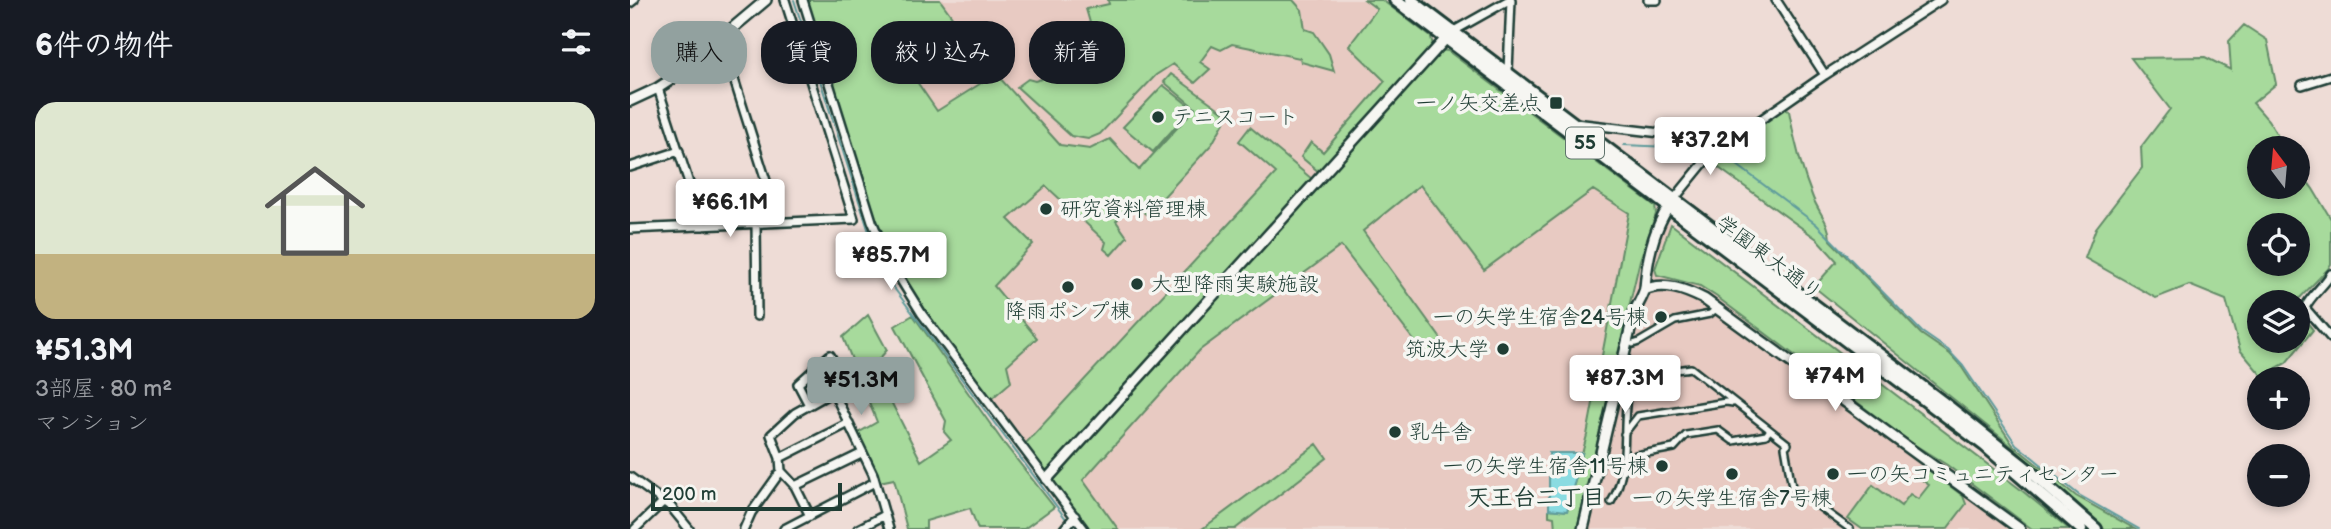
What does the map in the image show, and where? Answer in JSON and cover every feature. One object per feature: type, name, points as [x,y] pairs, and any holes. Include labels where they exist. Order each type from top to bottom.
[{"type":"main road","name":"学園東大通り","points":[[1395,0],[1508,71],[1984,445],[2081,529]]},
{"type":"main road","name":"学園東大通り","points":[[1411,0],[1449,35],[1982,432],[2096,529]]},
{"type":"street","points":[[741,21],[766,0]]},
{"type":"street","points":[[630,229],[854,219],[785,0]]},
{"type":"street","points":[[803,0],[872,221],[889,261],[922,314],[1084,529]]},
{"type":"street","points":[[1047,479],[1449,35],[1510,0]]},
{"type":"street","points":[[1508,71],[1510,0]]},
{"type":"street","points":[[1648,0],[1657,0]]},
{"type":"street","points":[[1776,0],[1825,75]]},
{"type":"street","points":[[1583,529],[1634,313],[1645,290],[1646,266],[1672,202],[1706,160],[1730,141],[1941,0]]},
{"type":"street","points":[[2302,85],[2331,76]]},
{"type":"street","points":[[630,101],[664,84]]},
{"type":"street","points":[[736,84],[779,222]]},
{"type":"street","points":[[659,88],[703,226]]},
{"type":"street","points":[[1573,122],[1730,141]]},
{"type":"street","points":[[630,167],[679,151]]},
{"type":"street","points":[[755,223],[757,316]]},
{"type":"street","points":[[2331,274],[2323,288],[2306,303],[2305,308],[2331,338]]},
{"type":"street","points":[[1645,290],[1655,286],[1667,286],[1692,293],[1717,308],[2020,529]]},
{"type":"street","points":[[1633,344],[1675,321],[1710,314],[1717,308]]},
{"type":"street","points":[[809,405],[798,384],[830,355],[845,385],[795,413],[771,435],[780,458],[781,471],[795,486],[810,516]]},
{"type":"street","points":[[1611,502],[1618,492],[1625,401],[1629,385],[1639,377],[1649,374],[1692,368],[1788,444],[1786,447],[1792,487],[1850,529]]},
{"type":"street","points":[[834,393],[875,482],[889,529]]},
{"type":"street","points":[[1624,434],[1638,416],[1733,403]]},
{"type":"street","points":[[780,458],[849,423]]},
{"type":"street","points":[[1620,473],[1636,455],[1674,448],[1686,435],[1718,430],[1733,440],[1766,435],[1770,430]]},
{"type":"street","points":[[795,486],[863,453]]},
{"type":"street","points":[[744,529],[751,513],[781,471]]},
{"type":"street","points":[[630,477],[663,502],[690,529]]},
{"type":"street","points":[[788,528],[875,482]]},
{"type":"street","points":[[635,529],[663,502]]},
{"type":"street","points":[[858,529],[885,516]]},
{"type":"street","points":[[1064,529],[1075,516]]},
{"type":"shaded area","points":[[806,0],[1382,0],[1431,37],[1433,46],[1049,470],[1045,471],[903,280],[835,84],[857,84],[857,21],[813,21]]},
{"type":"shaded area","name":"筑波大学","points":[[1448,51],[1655,206],[1663,218],[2069,529],[1088,529],[1054,483]]},
{"type":"green space","points":[[940,0],[955,21],[871,21],[871,84],[918,84],[937,111],[980,84],[1005,84],[1060,145],[1090,149],[1110,139],[1139,170],[1195,108],[1164,82],[1171,74],[1225,113],[1226,119],[1212,144],[1147,215],[1133,204],[1116,221],[1127,237],[1111,255],[1104,249],[1106,242],[1046,186],[1008,219],[1033,244],[994,286],[1037,338],[1007,365],[1011,382],[991,399],[903,280],[881,238],[832,84],[857,84],[857,21],[812,21],[806,1]]},
{"type":"green space","points":[[1108,0],[1293,0],[1302,10],[1305,29],[1314,32],[1329,54],[1334,71],[1301,62],[1300,58],[1232,44],[1221,50],[1212,46],[1200,62],[1210,69],[1195,83],[1173,64],[1156,75],[1100,134],[1088,139],[1071,136],[1017,87],[1028,79],[1029,84],[1125,84],[1125,21],[1090,21],[1086,9],[1109,4]]},
{"type":"green space","points":[[1365,0],[1382,0],[1431,37],[1433,46],[1319,172],[1301,157],[1311,142],[1323,152],[1385,81],[1349,46],[1377,9]]},
{"type":"green space","points":[[2244,25],[2267,40],[2276,84],[2253,103],[2278,136],[2247,136],[2247,200],[2310,200],[2310,185],[2331,219],[2331,264],[2308,290],[2247,290],[2247,353],[2294,353],[2279,367],[2254,367],[2240,350],[2226,300],[2189,285],[2156,298],[2085,258],[2096,228],[2142,168],[2141,147],[2170,109],[2131,58],[2205,57],[2231,70],[2229,41]]},
{"type":"green space","points":[[1439,50],[1448,51],[1655,206],[1656,214],[1640,260],[1577,529],[1555,529],[1554,517],[1549,516],[1549,509],[1567,511],[1587,435],[1629,213],[1593,190],[1484,270],[1420,185],[1363,231],[1444,343],[1426,356],[1341,246],[1200,350],[1083,480],[1118,529],[1088,529],[1054,483],[1056,474]]},
{"type":"green space","name":"テニスコート","points":[[1163,85],[1192,108],[1153,152],[1123,127]]},
{"type":"green space","points":[[1783,108],[1789,111],[1805,177],[1826,223],[1830,240],[1921,334],[1950,354],[1961,366],[2013,445],[2076,496],[2135,529],[2105,529],[2003,439],[1814,287],[1837,261],[1817,239],[1712,163],[1735,141]]},
{"type":"green space","points":[[1250,127],[1312,179],[1049,470],[1045,471],[1025,444],[1276,173],[1239,141]]},
{"type":"green space","points":[[1671,224],[2069,529],[2032,529],[1947,465],[1910,442],[1717,297],[1700,286],[1657,275],[1655,269]]},
{"type":"green space","points":[[868,315],[887,350],[873,366],[921,461],[951,440],[944,432],[946,421],[895,326],[913,315],[1003,442],[1054,507],[1024,529],[978,529],[970,508],[926,521],[926,529],[907,529],[894,479],[879,482],[858,433],[877,422],[843,337]]},
{"type":"green space","points":[[1317,444],[1327,458],[1235,529],[1202,529]]},
{"type":"green space","points":[[1926,468],[1963,496],[1966,504],[1947,529],[1862,529],[1848,519],[1873,485],[1901,506],[1910,494],[1918,499],[1929,485],[1919,478]]},
{"type":"water","points":[[1549,453],[1582,453],[1567,511],[1549,509]]},
{"type":"waterway","points":[[794,0],[882,272],[1066,519]]},
{"type":"waterway","points":[[1624,145],[1714,149]]},
{"type":"waterway","points":[[1721,153],[1816,224],[1922,332],[1948,350],[1963,366],[2016,444],[2079,495],[2139,529]]},
{"type":"place","name":"一ノ矢交差点","points":[[1556,103]]},
{"type":"place","name":"テニスコート","points":[[1158,117]]},
{"type":"place","name":"研究資料管理棟","points":[[1046,209]]},
{"type":"place","name":"大型降雨実験施設","points":[[1137,284]]},
{"type":"place","name":"降雨ポンプ棟","points":[[1068,287]]},
{"type":"place","name":"一の矢学生宿舎24号棟","points":[[1661,317]]},
{"type":"place","name":"筑波大学","points":[[1503,349]]},
{"type":"place","name":"乳牛舎","points":[[1395,432]]},
{"type":"place","name":"一の矢学生宿舎11号棟","points":[[1662,466]]},
{"type":"place","name":"一の矢学生宿舎7号棟","points":[[1732,474]]},
{"type":"place","name":"一の矢コミュニティセンター","points":[[1833,474]]},
{"type":"district","name":"天王台二丁目","points":[[1536,498]]}]
